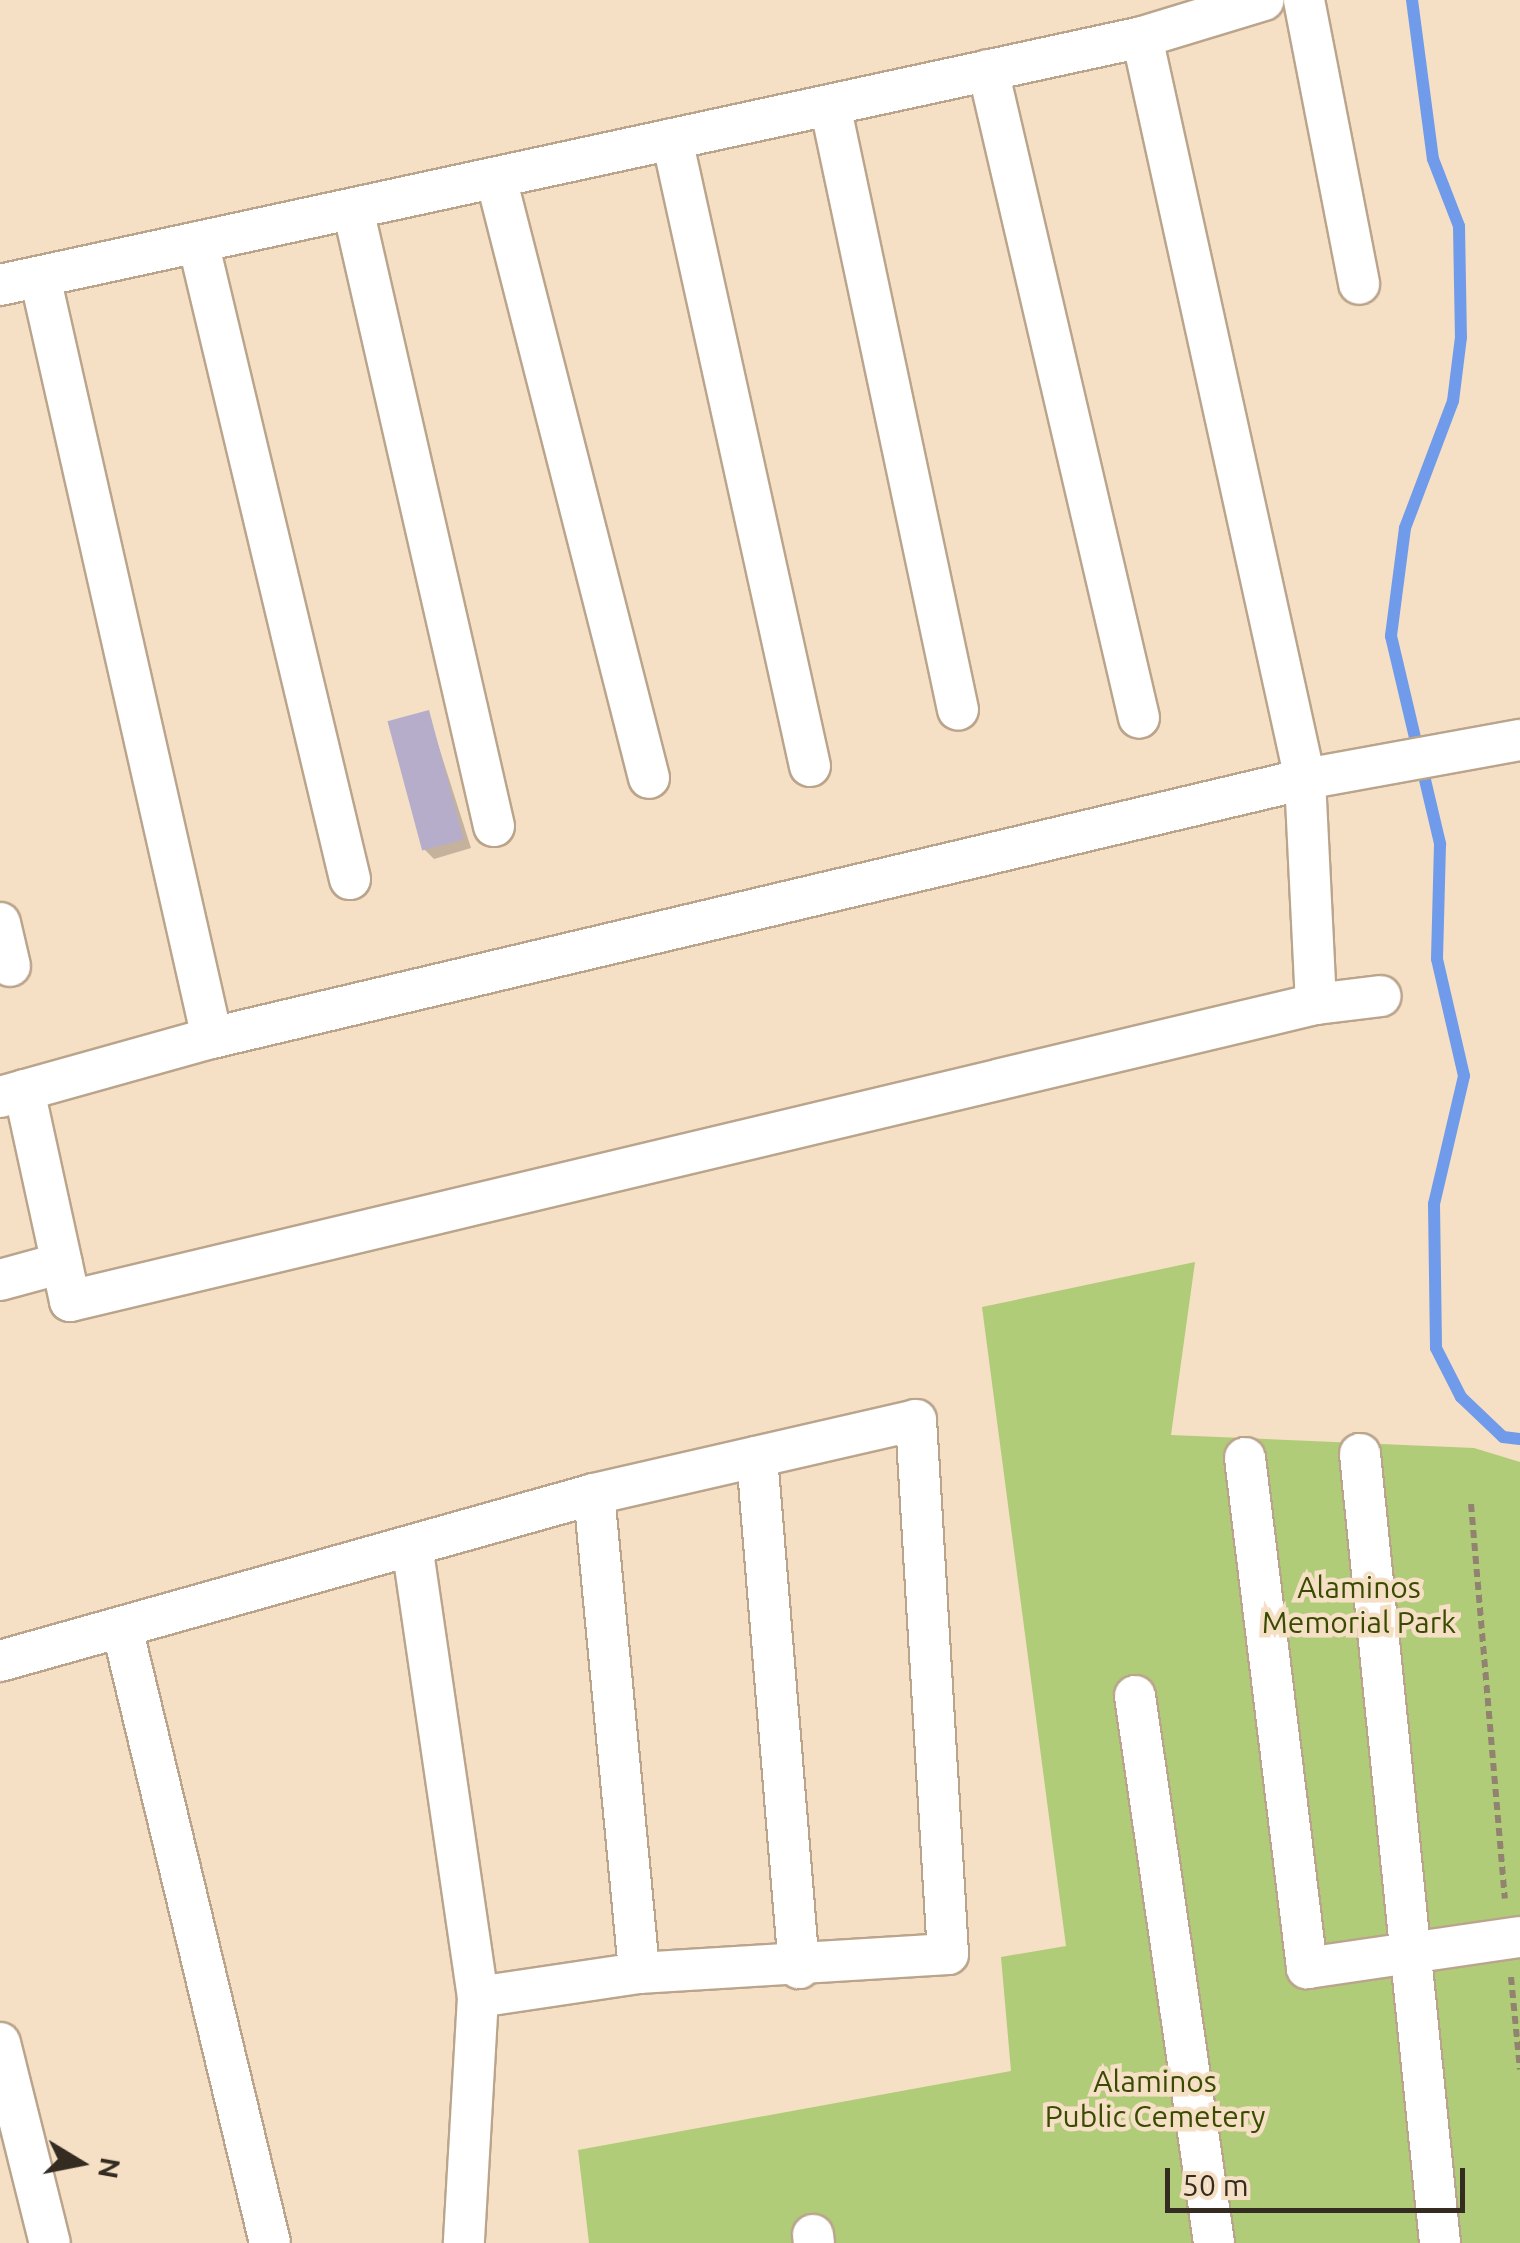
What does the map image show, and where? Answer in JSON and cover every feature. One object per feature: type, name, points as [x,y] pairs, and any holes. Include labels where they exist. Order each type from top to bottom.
[{"type":"street","points":[[0,284],[1142,37],[1264,0]]},
{"type":"street","points":[[1304,0],[1359,284]]},
{"type":"street","points":[[1142,37],[1305,778],[1316,1004]]},
{"type":"street","points":[[988,70],[1139,718]]},
{"type":"street","points":[[830,106],[958,710]]},
{"type":"street","points":[[672,139],[810,766]]},
{"type":"street","points":[[496,178],[649,778]]},
{"type":"street","points":[[353,209],[494,826]]},
{"type":"street","points":[[198,242],[350,879]]},
{"type":"street","points":[[40,277],[212,1038]]},
{"type":"street","points":[[1381,996],[1316,1004],[70,1301],[12,1094],[212,1038],[1305,778],[1520,740]]},
{"type":"street","points":[[0,923],[10,966]]},
{"type":"street","points":[[0,1280],[62,1263]]},
{"type":"street","points":[[0,1661],[123,1632],[413,1552],[594,1494],[916,1420],[948,1954],[798,1968],[639,1973],[478,1997]]},
{"type":"street","points":[[1360,1454],[1440,2243]]},
{"type":"street","points":[[758,1457],[798,1968]]},
{"type":"street","points":[[1245,1458],[1307,1968],[1514,1937]]},
{"type":"street","points":[[594,1494],[639,1973]]},
{"type":"street","points":[[413,1552],[478,1997],[464,2243]]},
{"type":"street","points":[[123,1632],[270,2243]]},
{"type":"street","points":[[1135,1696],[1214,2243]]},
{"type":"street","points":[[0,2042],[50,2243]]},
{"type":"path","points":[[1472,1504],[1514,1937],[1520,2070]]},
{"type":"green space","points":[[1195,1262],[1171,1435],[1474,1448],[1520,1462],[1520,2243],[589,2243],[578,2150],[1011,2071],[1001,1957],[1066,1946],[982,1307]]},
{"type":"building","points":[[429,710],[464,839],[422,851],[387,721]]},
{"type":"waterway","points":[[1412,0],[1433,159],[1459,226],[1461,337],[1453,401],[1405,528],[1391,636],[1440,844],[1437,959],[1464,1076],[1434,1204],[1436,1348],[1461,1397],[1503,1437],[1520,1439]]},
{"type":"park label","name":"Alaminos Memorial Park","points":[[1359,1604]]},
{"type":"park label","name":"Alaminos Public Cemetery","points":[[1155,2098]]}]
